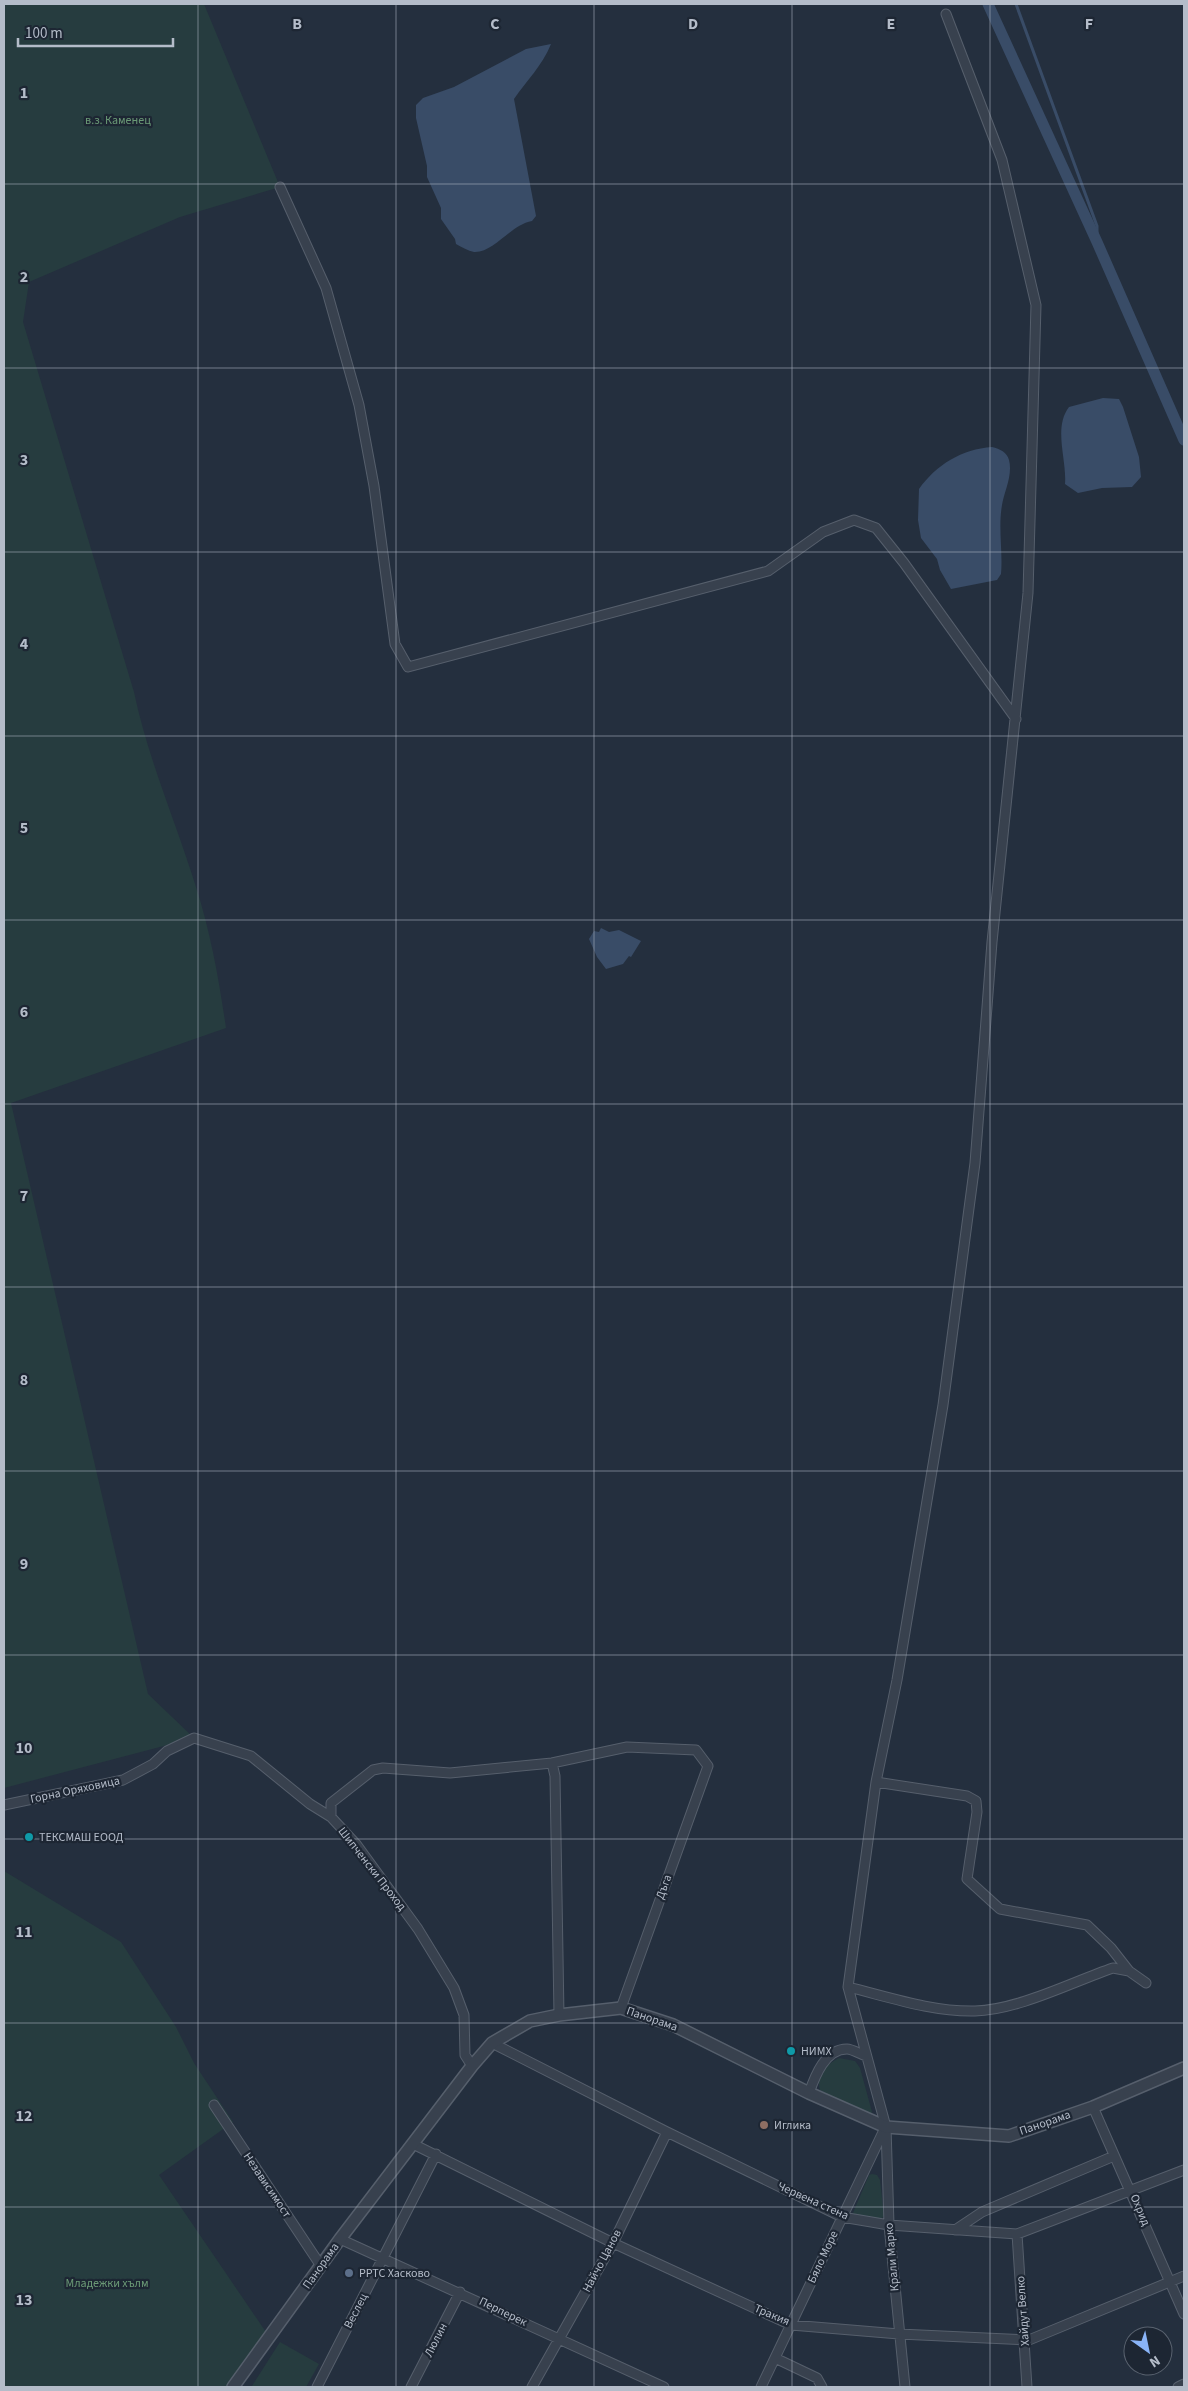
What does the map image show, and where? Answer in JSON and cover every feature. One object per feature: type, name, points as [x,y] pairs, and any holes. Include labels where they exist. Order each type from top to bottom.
[{"type":"street","points":[[946,14],[1002,160],[1036,305],[1028,593],[992,942],[975,1162],[947,1376],[897,1680],[876,1782],[848,1987],[943,2009],[976,2011],[1013,2005],[1113,1968],[1129,1971]]},
{"type":"street","points":[[280,187],[326,288],[359,405],[374,486],[395,644],[408,667],[768,572],[823,532],[854,520],[876,528],[882,535],[1016,719]]},
{"type":"street","name":"Горна Оряховица","points":[[4,1805],[123,1780],[153,1764],[167,1751],[194,1738]]},
{"type":"street","name":"Шипченски Проход","points":[[194,1738],[251,1756],[310,1804],[331,1817],[392,1890],[443,1968],[464,2015],[465,2055],[472,2066]]},
{"type":"street","name":"Дъга","points":[[552,1763],[627,1747],[696,1750],[708,1766],[621,2008]]},
{"type":"street","points":[[331,1817],[331,1802],[373,1770],[383,1768],[450,1773],[552,1763],[555,1776],[559,2015]]},
{"type":"street","points":[[876,1782],[967,1796],[976,1802],[977,1812],[966,1879],[1000,1909],[1086,1925],[1111,1948],[1129,1971],[1146,1983]]},
{"type":"street","name":"Крали Марко","points":[[848,1987],[886,2127],[888,2225],[905,2387]]},
{"type":"street","name":"Панорама","points":[[233,2387],[340,2238],[472,2066],[492,2043],[530,2021],[559,2015],[621,2008],[673,2025],[809,2093],[886,2127],[1008,2136],[1093,2107],[1184,2068]]},
{"type":"street","name":"Червена стена","points":[[492,2043],[667,2132],[842,2217],[888,2225],[1017,2234],[1184,2170]]},
{"type":"street","points":[[809,2093],[820,2067],[833,2053],[847,2049],[866,2056]]},
{"type":"street","name":"Независимост","points":[[214,2105],[321,2266]]},
{"type":"street","name":"Охрид","points":[[1093,2107],[1184,2314]]},
{"type":"street","name":"Бяло Море","points":[[761,2387],[886,2127]]},
{"type":"street","name":"Найчо Цанов","points":[[532,2387],[613,2243],[667,2132]]},
{"type":"street","name":"Тракия","points":[[413,2144],[613,2243],[791,2325],[899,2334],[1025,2341],[1184,2276]]},
{"type":"street","name":"Веслец","points":[[317,2387],[436,2154]]},
{"type":"street","points":[[955,2230],[982,2212],[1114,2156]]},
{"type":"street","name":"Хайдут Велко","points":[[1017,2234],[1027,2387]]},
{"type":"street","name":"Перперек","points":[[340,2238],[664,2387]]},
{"type":"street","name":"Люлин","points":[[411,2387],[460,2292]]},
{"type":"street","points":[[775,2358],[817,2378],[822,2387]]},
{"type":"street","points":[[1178,2387],[1184,2384]]},
{"type":"green space","name":"в.з. Каменец","points":[[4,4],[204,4],[280,187],[180,217],[29,282],[23,322],[134,692],[147,742],[206,922],[226,1028],[11,1103],[148,1694],[194,1738],[4,1788]]},
{"type":"green space","name":"Младежки хълм","points":[[4,1871],[121,1942],[176,2027],[194,2063],[233,2122],[159,2175],[270,2338],[240,2387],[4,2387]]},
{"type":"green space","points":[[839,2058],[855,2061],[860,2068],[872,2112],[871,2115],[867,2115],[820,2090],[819,2080],[823,2071],[830,2063]]},
{"type":"green space","points":[[869,2175],[877,2175],[880,2180],[884,2216],[880,2220],[853,2213]]},
{"type":"green space","points":[[280,2342],[319,2364],[306,2387],[252,2386]]},
{"type":"water","points":[[551,44],[539,66],[514,99],[536,216],[532,221],[516,228],[488,248],[481,251],[469,251],[456,244],[455,239],[441,219],[441,208],[427,177],[427,166],[416,118],[416,105],[423,98],[454,87],[526,49]]},
{"type":"water","points":[[1103,398],[1119,399],[1123,407],[1139,457],[1141,477],[1132,487],[1102,488],[1078,493],[1065,484],[1061,434],[1064,415],[1069,407]]},
{"type":"water","points":[[992,447],[1005,453],[1010,466],[1001,514],[1001,574],[997,580],[951,589],[940,570],[937,559],[921,538],[918,520],[919,489],[933,473],[951,460],[970,451]]},
{"type":"water","points":[[601,928],[609,932],[619,930],[641,941],[631,957],[629,956],[623,964],[606,969],[597,957],[589,939],[594,931],[599,932]]},
{"type":"waterway","points":[[988,4],[1097,242],[1184,440]]},
{"type":"waterway","points":[[1016,4],[1097,226],[1097,242]]},
{"type":"place","name":"ТЕКСМАШ ЕООД","points":[[29,1837]]},
{"type":"place","name":"НИМХ","points":[[791,2051]]},
{"type":"place","name":"Иглика","points":[[764,2125]]},
{"type":"place","name":"РРТС Хасково","points":[[349,2273]]}]
